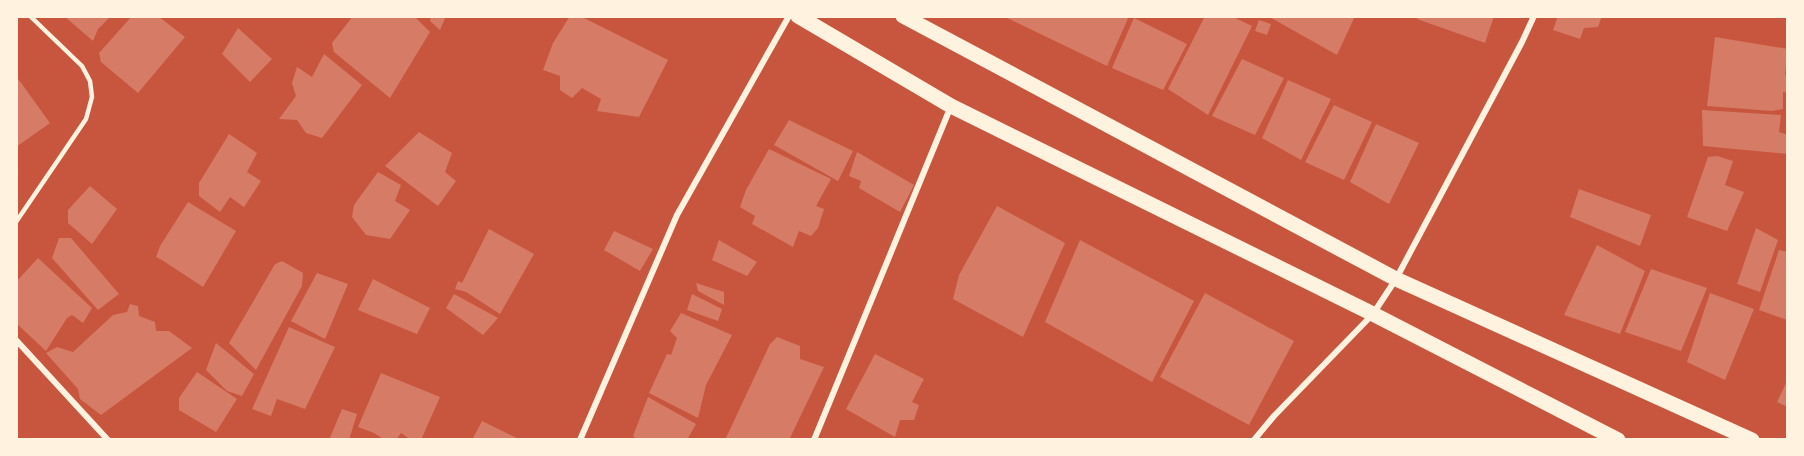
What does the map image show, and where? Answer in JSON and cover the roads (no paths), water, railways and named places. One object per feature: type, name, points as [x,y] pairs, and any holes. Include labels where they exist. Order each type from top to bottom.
[{"type":"main road","points":[[798,16],[951,106],[1373,314],[1618,440]]},
{"type":"main road","points":[[903,16],[1396,279],[1752,440]]},
{"type":"street","points":[[580,440],[677,215],[789,16]]},
{"type":"street","points":[[1254,440],[1274,416],[1373,314],[1396,279],[1534,16]]},
{"type":"street","points":[[814,440],[951,106]]},
{"type":"street","points":[[16,340],[108,440]]},
{"type":"lane","points":[[16,222],[86,119],[92,97],[90,81],[82,66],[30,16]]}]
